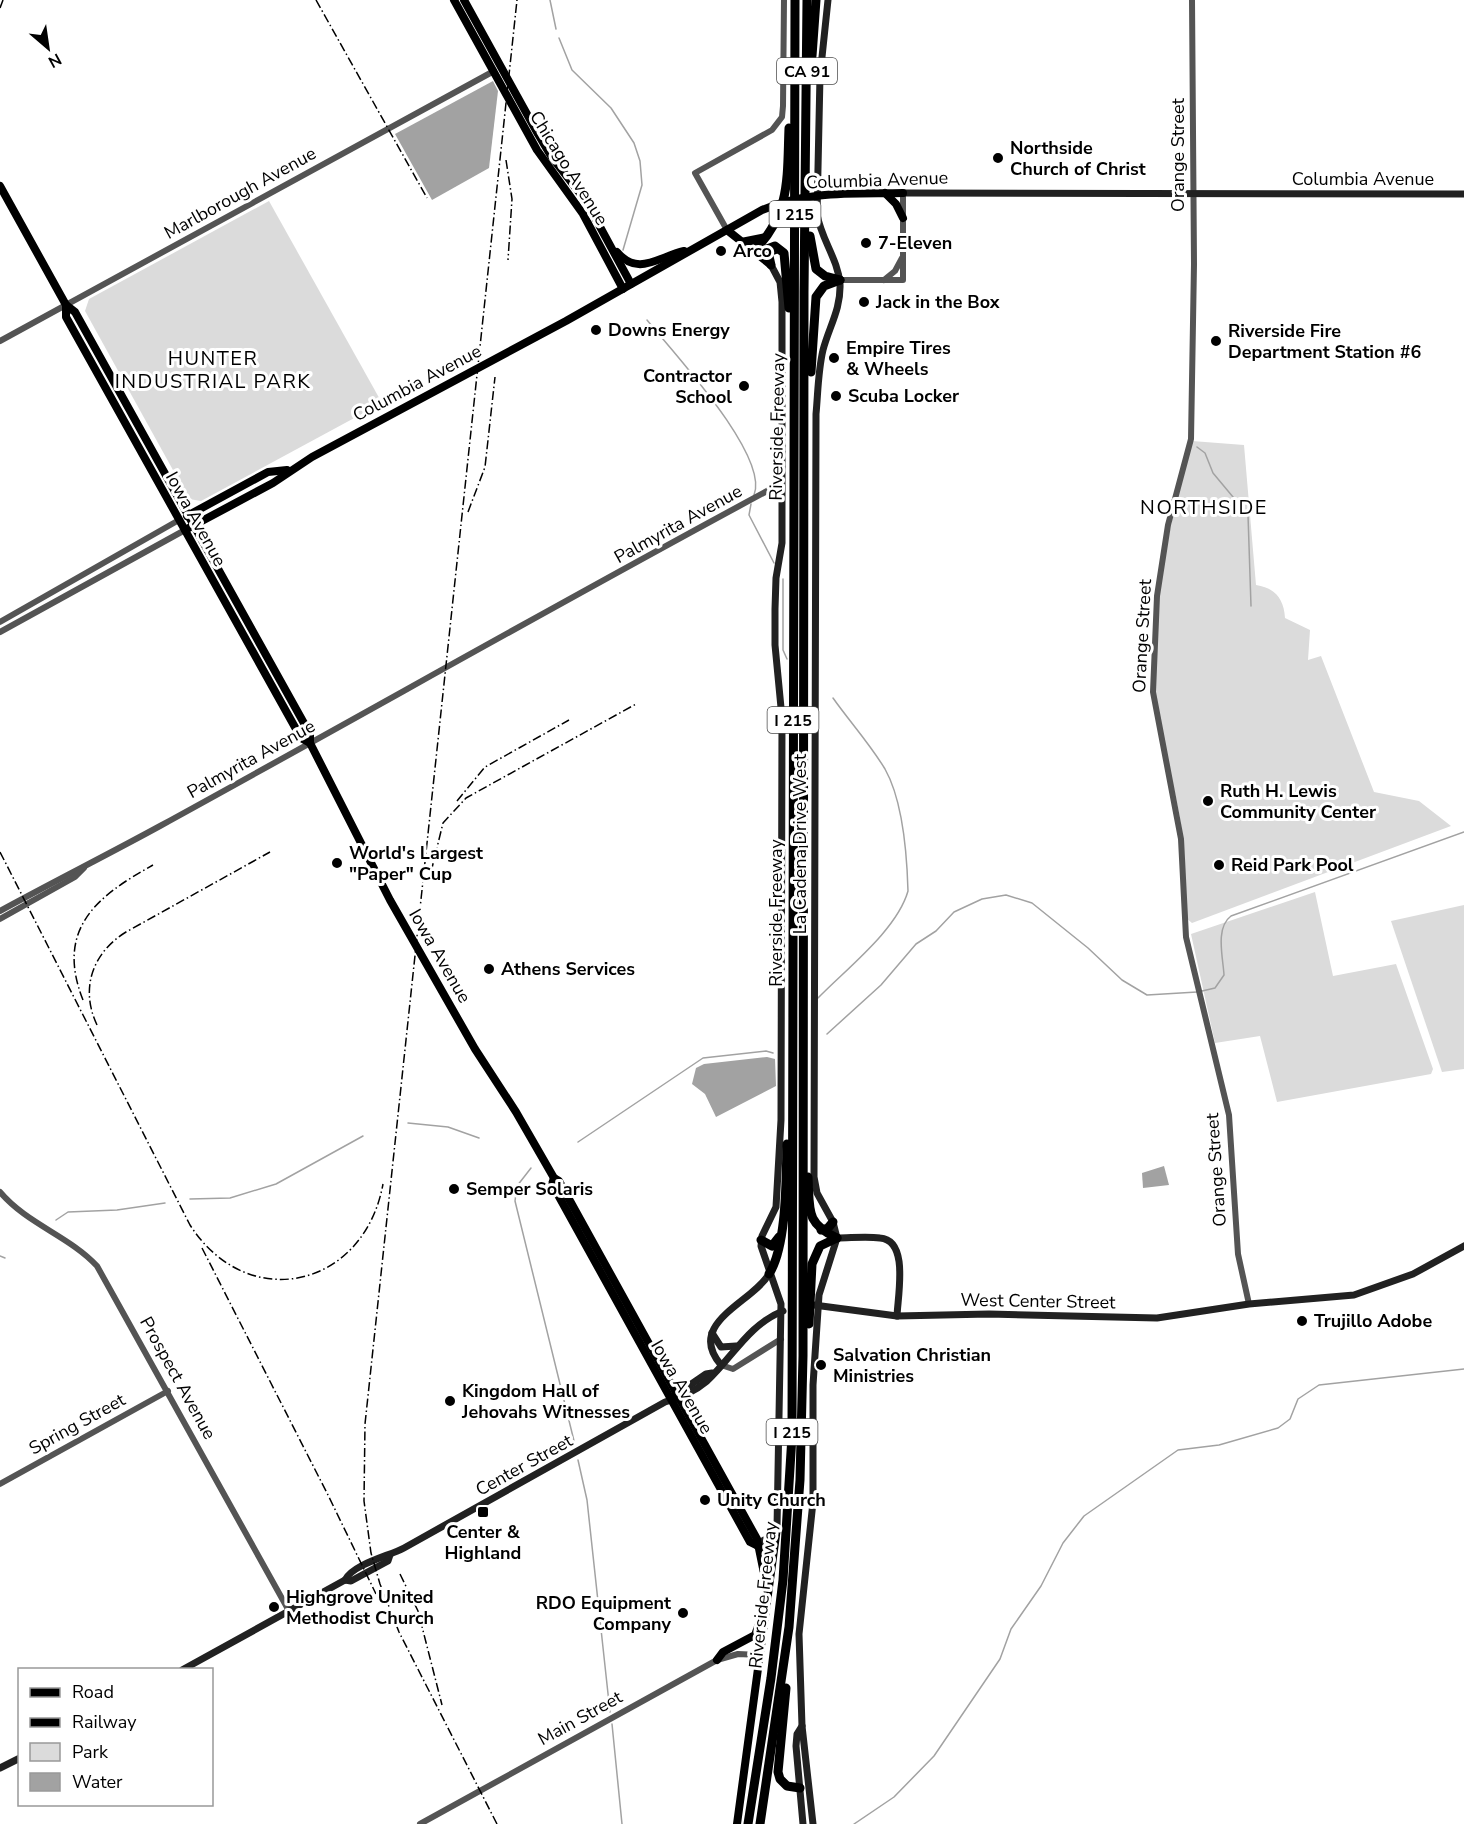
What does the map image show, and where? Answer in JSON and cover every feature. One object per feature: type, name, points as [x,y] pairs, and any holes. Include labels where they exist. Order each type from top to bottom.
[{"type":"highway","name":"Riverside Freeway","points":[[748,1824],[771,1678],[787,1527],[792,1436],[795,0]]},
{"type":"highway","name":"Riverside Freeway","points":[[760,1824],[789,1627],[800,1480],[803,1356],[806,444],[804,292],[807,0]]},
{"type":"highway","name":"I 215","points":[[806,142],[816,0]]},
{"type":"highway","points":[[756,252],[771,233],[783,210],[790,109],[795,84]]},
{"type":"highway","points":[[807,175],[813,263],[820,273],[840,280]]},
{"type":"highway","points":[[744,242],[759,240],[771,233]]},
{"type":"highway","points":[[756,252],[771,246],[782,250],[786,258],[789,320],[794,343]]},
{"type":"highway","points":[[771,265],[768,252],[773,249],[782,250]]},
{"type":"highway","points":[[806,444],[809,436],[816,297],[824,286],[840,280]]},
{"type":"highway","points":[[769,1274],[777,1261],[782,1226],[787,1113],[792,1097]]},
{"type":"highway","points":[[804,1097],[811,1211],[815,1224],[821,1230],[837,1238]]},
{"type":"highway","points":[[821,1230],[828,1228],[833,1222]]},
{"type":"highway","points":[[761,1240],[770,1246],[775,1245],[782,1226]]},
{"type":"highway","points":[[803,1356],[808,1336],[812,1264],[820,1246],[837,1238]]},
{"type":"highway","points":[[789,1627],[790,1640],[778,1772],[780,1779],[787,1786],[800,1788]]},
{"type":"main road","name":"Chicago Avenue","points":[[454,0],[523,117],[586,201],[627,286]]},
{"type":"main road","name":"Chicago Avenue","points":[[464,0],[547,166],[583,214],[627,286]]},
{"type":"main road","name":"La Cadena Drive West","points":[[828,0],[820,76],[817,214],[840,280],[840,301],[820,366],[816,437],[814,1177],[817,1193],[833,1222],[837,1238]]},
{"type":"main road","points":[[484,36],[486,49],[496,68],[494,71]]},
{"type":"main road","name":"Iowa Avenue","points":[[0,186],[66,305],[75,312],[310,734],[310,743],[390,900],[475,1049],[516,1112],[554,1178],[559,1181],[679,1395],[757,1539],[756,1545],[765,1565],[768,1593]]},
{"type":"main road","name":"Columbia Avenue","points":[[185,530],[273,483],[288,470],[412,401],[777,203],[825,193],[1464,194]]},
{"type":"main road","points":[[885,193],[896,204],[903,218]]},
{"type":"main road","points":[[727,230],[771,265],[778,276],[782,292],[782,543],[775,592],[775,645],[782,718],[782,1074],[777,1198],[773,1215],[761,1240],[763,1257],[778,1291],[781,1339],[777,1528],[736,1824]]},
{"type":"main road","points":[[602,231],[623,259],[636,265],[652,264],[666,256],[692,250]]},
{"type":"main road","name":"Iowa Avenue","points":[[66,305],[66,317],[179,520],[301,738],[310,743]]},
{"type":"main road","name":"Columbia Avenue","points":[[179,520],[268,472],[288,470]]},
{"type":"main road","name":"Iowa Avenue","points":[[554,1178],[552,1184],[750,1542],[756,1545]]},
{"type":"main road","points":[[813,1824],[802,1726],[800,1615],[813,1502],[813,1385],[819,1295],[837,1238],[880,1238],[893,1243],[899,1254],[897,1316]]},
{"type":"main road","points":[[1249,1304],[1354,1295],[1413,1274],[1464,1246]]},
{"type":"main road","points":[[721,1365],[711,1350],[712,1333],[723,1317],[758,1287],[769,1274]]},
{"type":"main road","points":[[758,1287],[766,1285],[778,1291]]},
{"type":"main road","name":"West Center Street","points":[[826,1305],[897,1316],[989,1314],[1157,1318],[1249,1304]]},
{"type":"main road","name":"Center Street","points":[[186,1668],[345,1581],[351,1581],[388,1561],[390,1555],[672,1400],[706,1374],[712,1373],[770,1317],[799,1306],[826,1305]]},
{"type":"main road","points":[[712,1333],[721,1347],[729,1348],[741,1343]]},
{"type":"main road","points":[[756,1545],[771,1536],[777,1528]]},
{"type":"main road","points":[[717,1660],[723,1652],[757,1632],[767,1603]]},
{"type":"main road","points":[[802,1726],[797,1734],[796,1746],[803,1824]]},
{"type":"main road","points":[[0,1768],[18,1759]]},
{"type":"street","points":[[727,230],[695,173],[775,127],[782,117],[783,0]]},
{"type":"street","name":"Orange Street","points":[[1192,0],[1194,195],[1191,439],[1168,525],[1156,596],[1153,692],[1181,838],[1186,937],[1229,1115],[1238,1254],[1249,1304]]},
{"type":"street","name":"Marlborough Avenue","points":[[0,341],[494,71]]},
{"type":"street","points":[[840,280],[903,280],[903,193]]},
{"type":"street","points":[[884,280],[895,271],[903,255]]},
{"type":"street","name":"Palmyrita Avenue","points":[[0,911],[782,483]]},
{"type":"street","name":"Columbia Avenue","points":[[0,622],[179,520]]},
{"type":"street","name":"Columbia Avenue","points":[[0,632],[185,530]]},
{"type":"street","points":[[86,573],[91,582]]},
{"type":"street","points":[[65,585],[70,594]]},
{"type":"street","name":"Palmyrita Avenue","points":[[0,919],[75,877],[84,867]]},
{"type":"street","name":"Prospect Avenue","points":[[1,1193],[16,1210],[77,1247],[98,1266],[289,1611]]},
{"type":"street","points":[[721,1365],[734,1369],[781,1339]]},
{"type":"street","name":"Spring Street","points":[[0,1484],[168,1391]]},
{"type":"street","name":"Main Street","points":[[420,1824],[717,1660],[738,1654],[760,1655]]},
{"type":"green space","points":[[269,201],[382,403],[201,501],[189,499],[85,311],[89,299]]},
{"type":"green space","points":[[1192,441],[1244,445],[1256,585],[1263,586],[1277,596],[1283,605],[1285,618],[1310,630],[1308,660],[1321,656],[1374,792],[1419,801],[1451,826],[1192,923],[1186,918],[1183,841],[1157,703],[1155,652],[1156,621],[1164,561]]},
{"type":"green space","points":[[1315,892],[1333,976],[1396,964],[1433,1069],[1431,1074],[1277,1102],[1260,1036],[1215,1043],[1191,934]]},
{"type":"green space","points":[[1464,905],[1464,1069],[1442,1072],[1391,921]]},
{"type":"water","points":[[493,81],[498,91],[489,168],[432,200],[395,134]]},
{"type":"water","points":[[767,1057],[775,1059],[776,1086],[716,1117],[705,1094],[692,1084],[696,1068],[704,1064]]},
{"type":"water","points":[[1164,1166],[1169,1185],[1143,1188],[1142,1173]]},
{"type":"waterway","points":[[550,0],[556,29]]},
{"type":"waterway","points":[[559,38],[572,70],[611,108],[634,143],[640,161],[642,185],[623,250]]},
{"type":"waterway","points":[[647,320],[716,404],[734,431],[748,456],[755,478],[754,495]]},
{"type":"waterway","points":[[1197,447],[1205,453],[1213,473],[1248,515],[1251,606]]},
{"type":"waterway","points":[[751,504],[749,515],[774,563]]},
{"type":"waterway","points":[[783,579],[783,650],[787,659]]},
{"type":"waterway","points":[[818,998],[882,934],[902,906],[908,891],[903,828],[891,782],[873,751],[833,698]]},
{"type":"waterway","points":[[1202,991],[1215,988],[1224,975],[1221,935],[1226,921],[1231,916],[1464,832]]},
{"type":"waterway","points":[[827,1034],[881,985],[916,944],[936,931],[954,912],[982,899],[1006,895],[1032,903],[1088,948],[1122,980],[1147,995],[1197,992]]},
{"type":"waterway","points":[[578,1142],[703,1058],[766,1051],[773,1053]]},
{"type":"waterway","points":[[408,1123],[448,1127],[479,1138]]},
{"type":"waterway","points":[[190,1199],[230,1198],[276,1184],[363,1136]]},
{"type":"waterway","points":[[531,1168],[517,1186],[515,1201],[575,1445]]},
{"type":"waterway","points":[[56,1220],[68,1212],[117,1210],[165,1203]]},
{"type":"waterway","points":[[0,1256],[5,1258]]},
{"type":"waterway","points":[[854,1824],[894,1797],[934,1756],[1000,1659],[1011,1629],[1041,1586],[1063,1543],[1084,1516],[1178,1450],[1219,1445],[1278,1428],[1290,1419],[1298,1399],[1319,1385],[1464,1369]]},
{"type":"waterway","points":[[578,1460],[587,1500],[610,1712]]},
{"type":"waterway","points":[[612,1724],[622,1824]]},
{"type":"railway","points":[[0,8],[3,0]]},
{"type":"railway","points":[[316,0],[427,198]]},
{"type":"railway","points":[[497,1824],[399,1632],[380,1584],[371,1553],[364,1501],[365,1424],[517,0]]},
{"type":"railway","points":[[506,160],[512,199],[508,260]]},
{"type":"railway","points":[[468,512],[485,467],[495,377]]},
{"type":"railway","points":[[431,872],[443,823],[466,798],[636,704]]},
{"type":"railway","points":[[457,801],[485,767],[569,720]]},
{"type":"railway","points":[[0,852],[190,1225],[214,1253],[242,1271],[272,1279],[301,1277],[329,1266],[353,1247],[372,1219],[383,1184]]},
{"type":"railway","points":[[97,1025],[92,1012],[90,985],[97,961],[105,950],[126,932],[270,852]]},
{"type":"railway","points":[[83,1000],[76,975],[74,953],[78,934],[86,918],[115,889],[153,865]]},
{"type":"railway","points":[[202,1248],[376,1594]]},
{"type":"railway","points":[[400,1574],[418,1611],[442,1705]]},
{"type":"place","name":"Northside Church of Christ","points":[[998,158]]},
{"type":"place","name":"7-Eleven","points":[[866,243]]},
{"type":"place","name":"Arco","points":[[721,251]]},
{"type":"place","name":"Jack in the Box","points":[[864,302]]},
{"type":"place","name":"Downs Energy","points":[[596,330]]},
{"type":"place","name":"Riverside Fire Department Station #6","points":[[1216,341]]},
{"type":"place","name":"Empire Tires & Wheels","points":[[834,358]]},
{"type":"place","name":"Contractor School","points":[[744,386]]},
{"type":"place","name":"Scuba Locker","points":[[836,396]]},
{"type":"place","name":"Ruth H. Lewis Community Center","points":[[1208,801]]},
{"type":"place","name":"World's Largest \"Paper\" Cup","points":[[337,863]]},
{"type":"place","name":"Reid Park Pool","points":[[1219,865]]},
{"type":"place","name":"Athens Services","points":[[489,969]]},
{"type":"place","name":"Semper Solaris","points":[[454,1189]]},
{"type":"place","name":"Trujillo Adobe","points":[[1302,1321]]},
{"type":"place","name":"Salvation Christian Ministries","points":[[821,1365]]},
{"type":"place","name":"Kingdom Hall of Jehovahs Witnesses","points":[[450,1401]]},
{"type":"place","name":"Unity Church","points":[[705,1500]]},
{"type":"place","name":"Center & Highland","points":[[483,1512]]},
{"type":"place","name":"Highgrove United Methodist Church","points":[[274,1607]]},
{"type":"place","name":"RDO Equipment Company","points":[[683,1613]]},
{"type":"district","name":"HUNTER INDUSTRIAL PARK","points":[[213,370]]},
{"type":"district","name":"NORTHSIDE","points":[[1204,507]]}]
